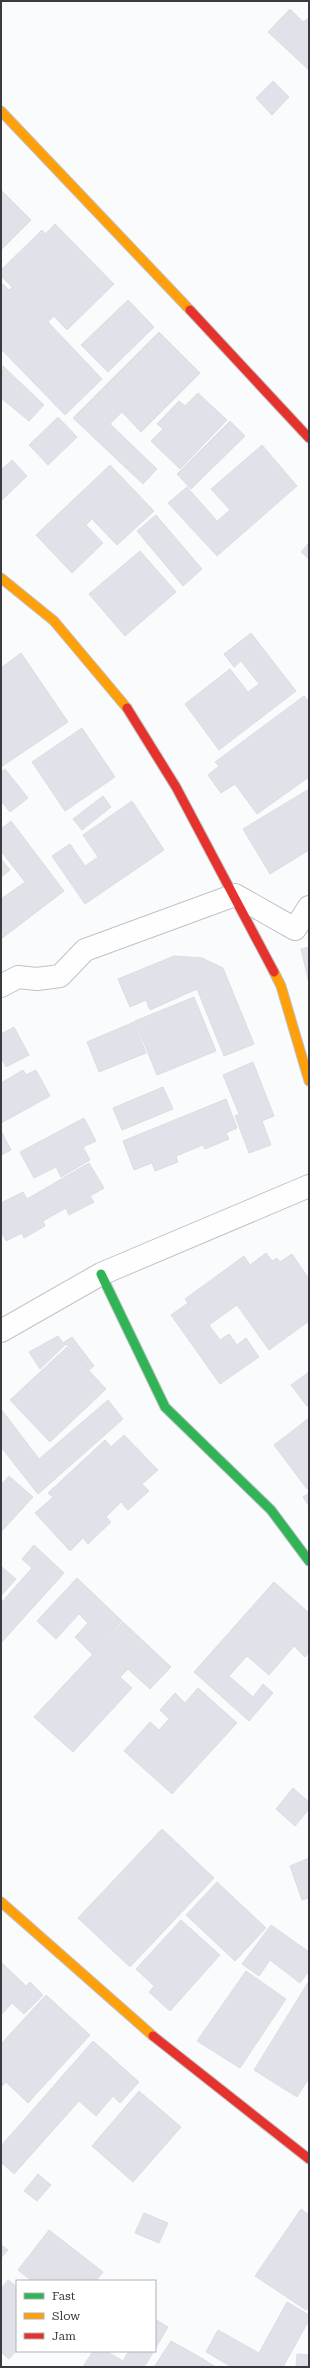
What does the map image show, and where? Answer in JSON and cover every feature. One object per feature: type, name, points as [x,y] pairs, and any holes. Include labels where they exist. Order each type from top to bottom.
[{"type":"street","points":[[1,111],[148,265],[309,438]]},
{"type":"street","points":[[1,578],[54,621],[121,699],[176,787],[235,895],[281,986],[309,1081]]},
{"type":"street","points":[[1,986],[18,976],[37,979],[60,976],[85,950],[235,895],[295,929],[309,907]]},
{"type":"street","points":[[1,1331],[101,1274],[309,1186]]},
{"type":"street","points":[[101,1274],[165,1407],[270,1510],[309,1561]]},
{"type":"street","points":[[1,1902],[124,2014],[222,2094],[309,2159]]},
{"type":"building","points":[[290,9],[303,22],[309,18],[309,70],[268,32]]},
{"type":"building","points":[[273,81],[289,97],[272,115],[256,98]]},
{"type":"building","points":[[1,190],[31,220],[1,250]]},
{"type":"building","points":[[55,224],[114,284],[67,330],[54,316],[48,322],[102,379],[65,415],[1,349],[1,286],[3,284],[9,290],[12,287],[1,276],[1,270],[42,230],[45,234]]},
{"type":"building","points":[[128,300],[154,327],[108,372],[81,345]]},
{"type":"building","points":[[159,332],[200,373],[141,432],[122,412],[110,424],[157,469],[143,484],[73,418]]},
{"type":"building","points":[[3,366],[44,405],[29,421],[1,398]]},
{"type":"building","points":[[198,393],[227,420],[180,469],[151,441],[163,429],[157,424],[179,401],[185,406]]},
{"type":"building","points":[[58,417],[77,437],[48,465],[29,445]]},
{"type":"building","points":[[230,421],[245,436],[191,489],[177,474]]},
{"type":"building","points":[[262,445],[297,486],[217,556],[168,503],[187,487],[217,521],[230,510],[211,489]]},
{"type":"building","points":[[12,460],[27,476],[1,501],[1,470]]},
{"type":"building","points":[[110,465],[154,511],[117,545],[92,519],[86,525],[103,543],[72,573],[36,535]]},
{"type":"building","points":[[156,515],[202,569],[183,586],[137,531]]},
{"type":"building","points":[[309,543],[309,559],[301,552]]},
{"type":"building","points":[[140,551],[176,592],[125,636],[89,594]]},
{"type":"building","points":[[251,633],[296,691],[219,750],[185,704],[230,669],[248,692],[259,684],[241,661],[234,667],[224,654]]},
{"type":"building","points":[[21,653],[68,722],[1,767],[1,668]]},
{"type":"building","points":[[304,696],[309,702],[309,777],[257,814],[235,784],[221,793],[208,775],[219,766],[215,762]]},
{"type":"building","points":[[82,728],[115,777],[65,811],[32,762]]},
{"type":"building","points":[[5,769],[28,798],[10,812],[1,801],[1,772]]},
{"type":"building","points":[[309,789],[309,850],[270,874],[243,829]]},
{"type":"building","points":[[103,796],[111,807],[82,830],[73,819]]},
{"type":"building","points":[[132,801],[164,850],[85,904],[52,856],[70,844],[85,866],[98,857],[83,835]]},
{"type":"building","points":[[11,821],[64,891],[1,939],[1,899],[25,882],[1,851],[1,829]]},
{"type":"building","points":[[1,859],[10,870],[1,877]]},
{"type":"building","points":[[309,947],[309,983],[301,949]]},
{"type":"building","points":[[174,956],[202,958],[223,968],[254,1044],[224,1056],[197,989],[150,1010],[146,1000],[130,1007],[118,979]]},
{"type":"building","points":[[194,997],[216,1051],[157,1075],[135,1021]]},
{"type":"building","points":[[134,1022],[146,1053],[99,1072],[87,1042]]},
{"type":"building","points":[[14,1027],[29,1055],[6,1067],[1,1057],[1,1034]]},
{"type":"building","points":[[253,1062],[274,1116],[262,1121],[271,1145],[249,1153],[235,1116],[239,1114],[223,1075]]},
{"type":"building","points":[[23,1070],[26,1075],[36,1070],[50,1096],[1,1123],[1,1083]]},
{"type":"building","points":[[163,1087],[173,1109],[122,1130],[113,1108]]},
{"type":"building","points":[[226,1099],[237,1128],[226,1133],[229,1139],[205,1149],[203,1145],[176,1156],[178,1162],[155,1171],[152,1163],[134,1170],[123,1141]]},
{"type":"building","points":[[84,1118],[96,1141],[83,1147],[90,1160],[61,1177],[56,1167],[34,1178],[20,1152]]},
{"type":"building","points":[[1,1131],[11,1150],[1,1155]]},
{"type":"building","points":[[89,1163],[104,1188],[90,1196],[94,1202],[69,1215],[66,1208],[43,1221],[45,1226],[24,1238],[22,1233],[6,1241],[1,1231],[1,1203],[23,1192],[27,1199]]},
{"type":"building","points":[[266,1253],[272,1261],[277,1258],[280,1262],[292,1254],[309,1279],[309,1321],[269,1350],[237,1305],[209,1325],[220,1340],[229,1334],[237,1345],[246,1338],[259,1357],[220,1384],[171,1315],[188,1303],[185,1299],[244,1256],[250,1265]]},
{"type":"building","points":[[58,1336],[63,1343],[72,1337],[94,1366],[89,1370],[66,1344],[40,1369],[29,1352]]},
{"type":"building","points":[[67,1347],[106,1389],[50,1442],[10,1400]]},
{"type":"building","points":[[309,1372],[309,1405],[307,1406],[291,1385]]},
{"type":"building","points":[[108,1400],[123,1419],[38,1494],[1,1447],[1,1409],[39,1459]]},
{"type":"building","points":[[309,1418],[309,1488],[307,1489],[274,1445]]},
{"type":"building","points":[[124,1435],[158,1470],[142,1484],[149,1491],[128,1510],[121,1502],[106,1517],[111,1522],[88,1544],[83,1538],[70,1551],[35,1513],[53,1497],[48,1493],[105,1440],[111,1447]]},
{"type":"building","points":[[9,1476],[33,1497],[1,1532],[1,1485]]},
{"type":"building","points":[[309,1493],[309,1506],[303,1497]]},
{"type":"building","points":[[34,1545],[64,1573],[1,1643],[1,1603],[32,1568],[22,1559]]},
{"type":"building","points":[[2,1567],[16,1579],[1,1596],[1,1568]]},
{"type":"building","points":[[77,1578],[122,1621],[92,1654],[75,1637],[88,1623],[79,1614],[56,1639],[37,1621]]},
{"type":"building","points":[[274,1582],[309,1613],[309,1652],[305,1657],[294,1646],[269,1675],[247,1656],[229,1676],[253,1697],[263,1684],[273,1693],[249,1721],[194,1672]]},
{"type":"building","points":[[123,1622],[171,1667],[150,1689],[128,1669],[120,1677],[132,1688],[73,1752],[34,1717]]},
{"type":"building","points":[[198,1688],[237,1723],[172,1794],[124,1751],[150,1722],[159,1730],[169,1719],[160,1710],[175,1693],[185,1703]]},
{"type":"building","points":[[293,1788],[309,1802],[309,1809],[295,1826],[276,1809]]},
{"type":"building","points":[[162,1829],[214,1878],[130,1967],[78,1918]]},
{"type":"building","points":[[309,1858],[309,1898],[302,1900],[290,1866]]},
{"type":"building","points":[[217,1882],[266,1928],[235,1961],[186,1915]]},
{"type":"building","points":[[181,1920],[220,1955],[170,2011],[149,1992],[154,1986],[136,1969]]},
{"type":"building","points":[[271,1925],[309,1952],[309,1971],[300,1983],[270,1960],[259,1976],[242,1964]]},
{"type":"building","points":[[1,1962],[26,1986],[30,1982],[43,1995],[24,2014],[12,2003],[1,2015]]},
{"type":"building","points":[[246,1971],[286,1999],[240,2068],[197,2041]]},
{"type":"building","points":[[309,1981],[309,2078],[297,2097],[254,2070]]},
{"type":"building","points":[[46,1995],[90,2035],[28,2103],[6,2082],[1,2087],[1,2044]]},
{"type":"building","points":[[93,2041],[139,2082],[120,2103],[113,2096],[96,2116],[79,2101],[14,2174],[1,2162],[1,2146]]},
{"type":"building","points":[[139,2091],[181,2127],[133,2182],[92,2146]]},
{"type":"building","points":[[38,2174],[51,2185],[37,2201],[24,2191]]},
{"type":"building","points":[[301,2209],[309,2215],[309,2306],[306,2310],[255,2276]]},
{"type":"building","points":[[144,2213],[168,2223],[159,2243],[135,2233]]},
{"type":"building","points":[[49,2230],[103,2272],[97,2280],[31,2280],[18,2270]]},
{"type":"building","points":[[1,2245],[8,2250],[1,2258]]},
{"type":"building","points":[[8,2280],[16,2286],[16,2351],[9,2359],[1,2352],[1,2289]]},
{"type":"building","points":[[287,2302],[309,2315],[309,2320],[283,2367],[232,2367],[206,2352],[218,2330],[259,2353]]},
{"type":"building","points":[[156,2320],[168,2327],[156,2347]]},
{"type":"building","points":[[171,2341],[198,2356],[216,2367],[154,2367]]},
{"type":"building","points":[[92,2352],[108,2352],[123,2361],[128,2352],[153,2352],[144,2367],[83,2367]]},
{"type":"building","points":[[297,2354],[309,2355],[309,2367],[296,2367]]},
{"type":"traffic: fast","points":[[101,1274],[165,1407],[271,1510],[309,1561]]},
{"type":"traffic: slow","points":[[1,111],[190,310]]},
{"type":"traffic: slow","points":[[1,578],[54,621],[127,708]]},
{"type":"traffic: slow","points":[[274,972],[281,986],[309,1081]]},
{"type":"traffic: slow","points":[[1,1902],[153,2036]]},
{"type":"traffic: jam","points":[[190,310],[309,438]]},
{"type":"traffic: jam","points":[[127,708],[176,787],[274,972]]},
{"type":"traffic: jam","points":[[153,2036],[309,2159]]}]
